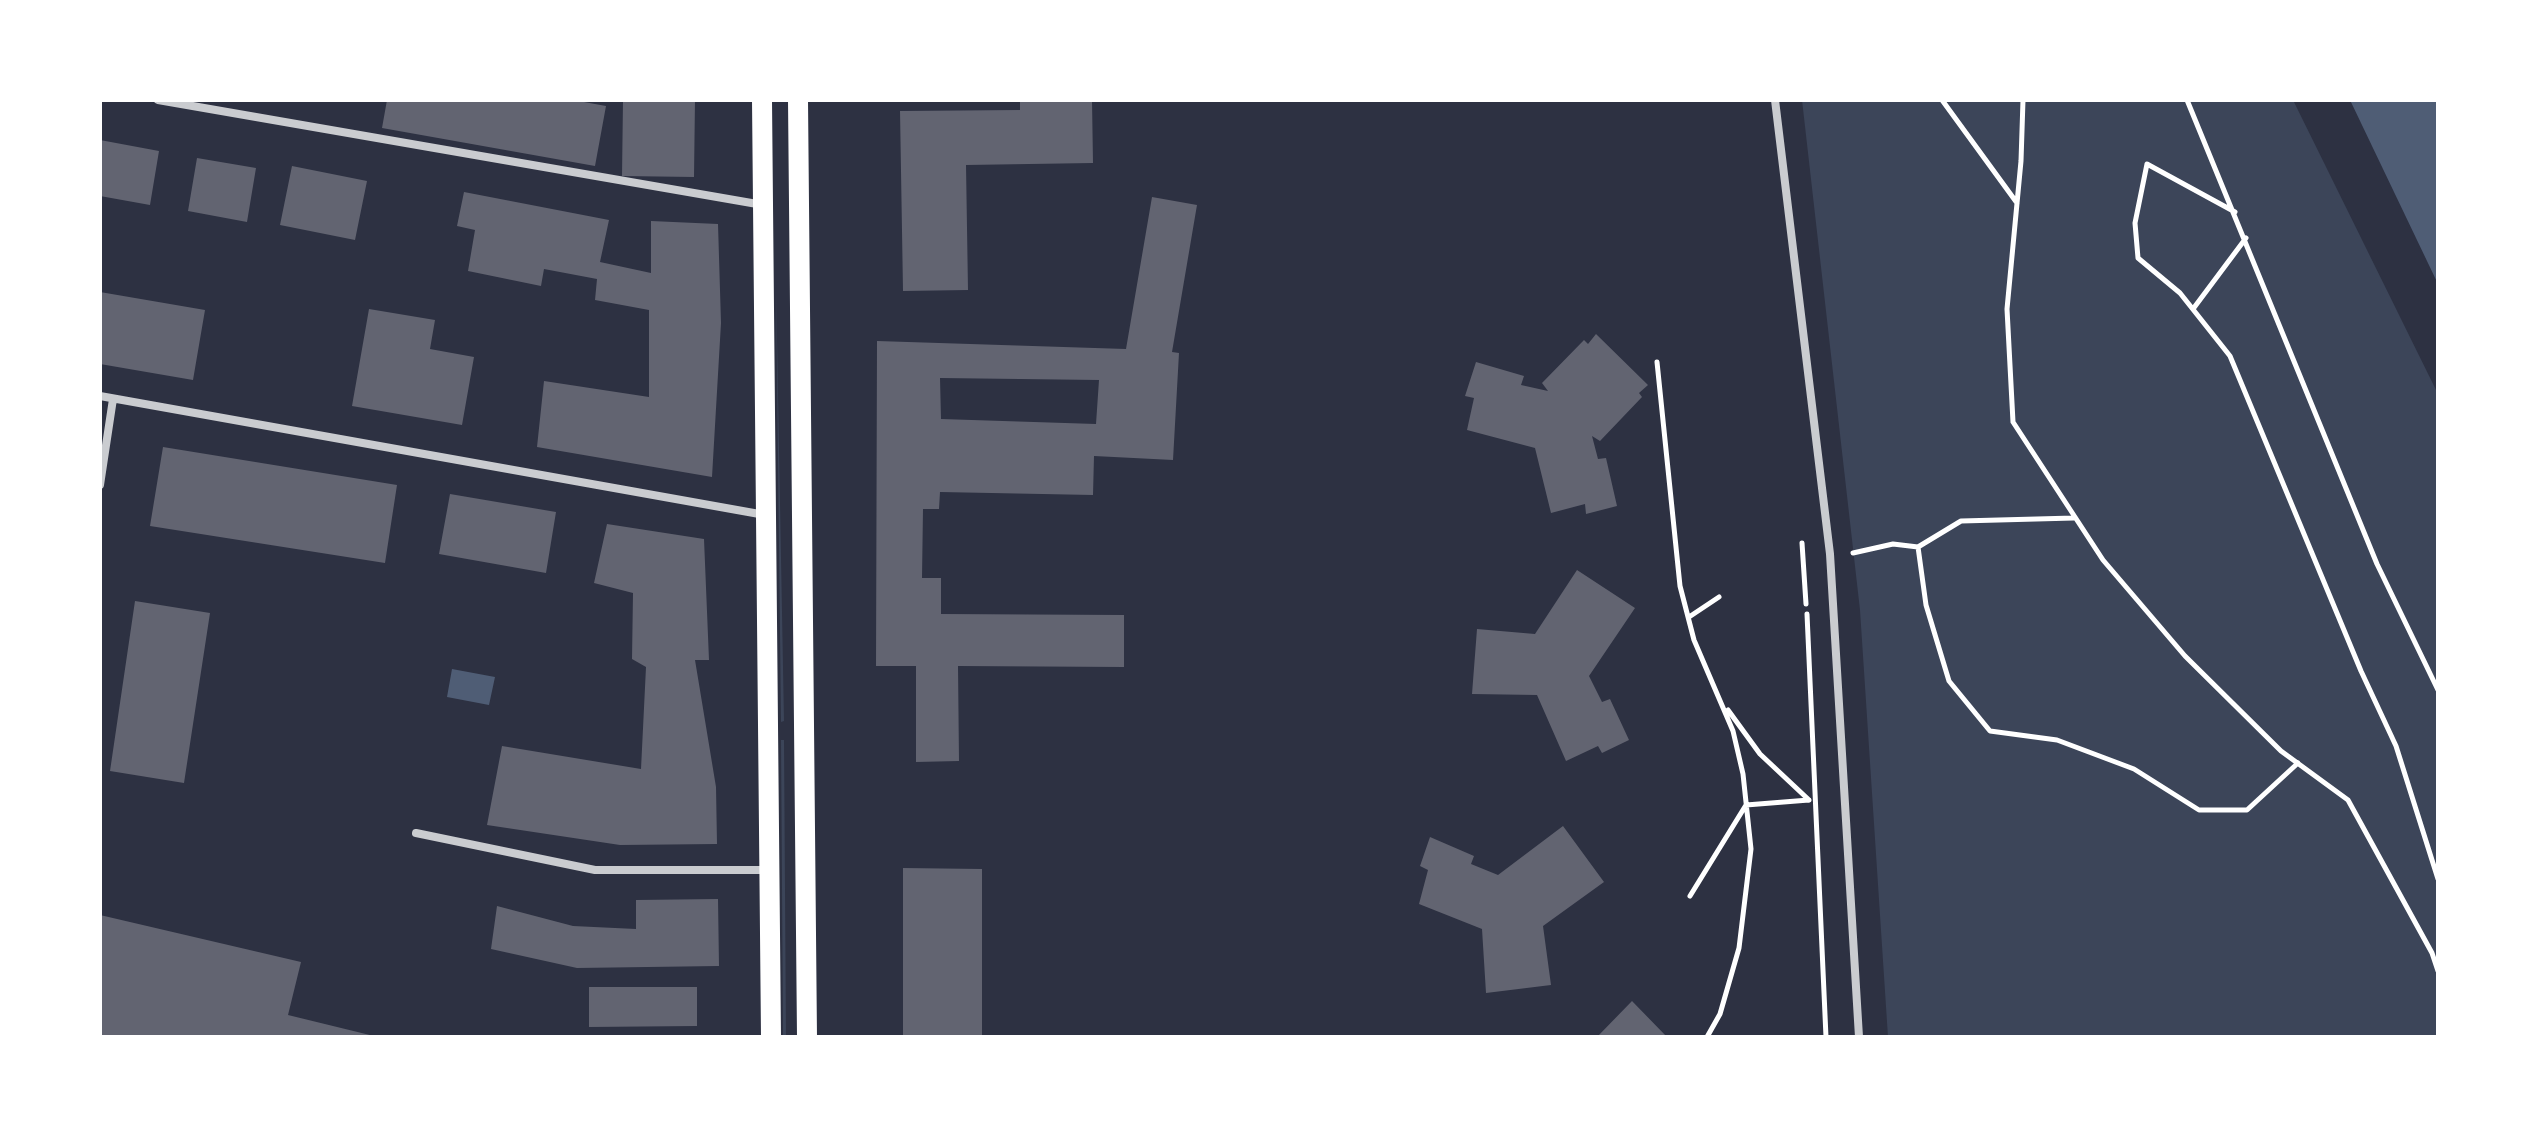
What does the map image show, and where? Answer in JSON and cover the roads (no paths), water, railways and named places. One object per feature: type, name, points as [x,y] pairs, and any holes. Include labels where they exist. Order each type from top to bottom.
[{"type":"main road","points":[[762,100],[771,1037]]},
{"type":"main road","points":[[798,100],[807,1037]]},
{"type":"street","points":[[158,100],[763,205]]},
{"type":"street","points":[[1775,100],[1830,554],[1859,1037]]},
{"type":"street","points":[[100,396],[766,515]]},
{"type":"street","points":[[100,485],[113,399]]},
{"type":"street","points":[[416,833],[595,870],[770,870]]}]
